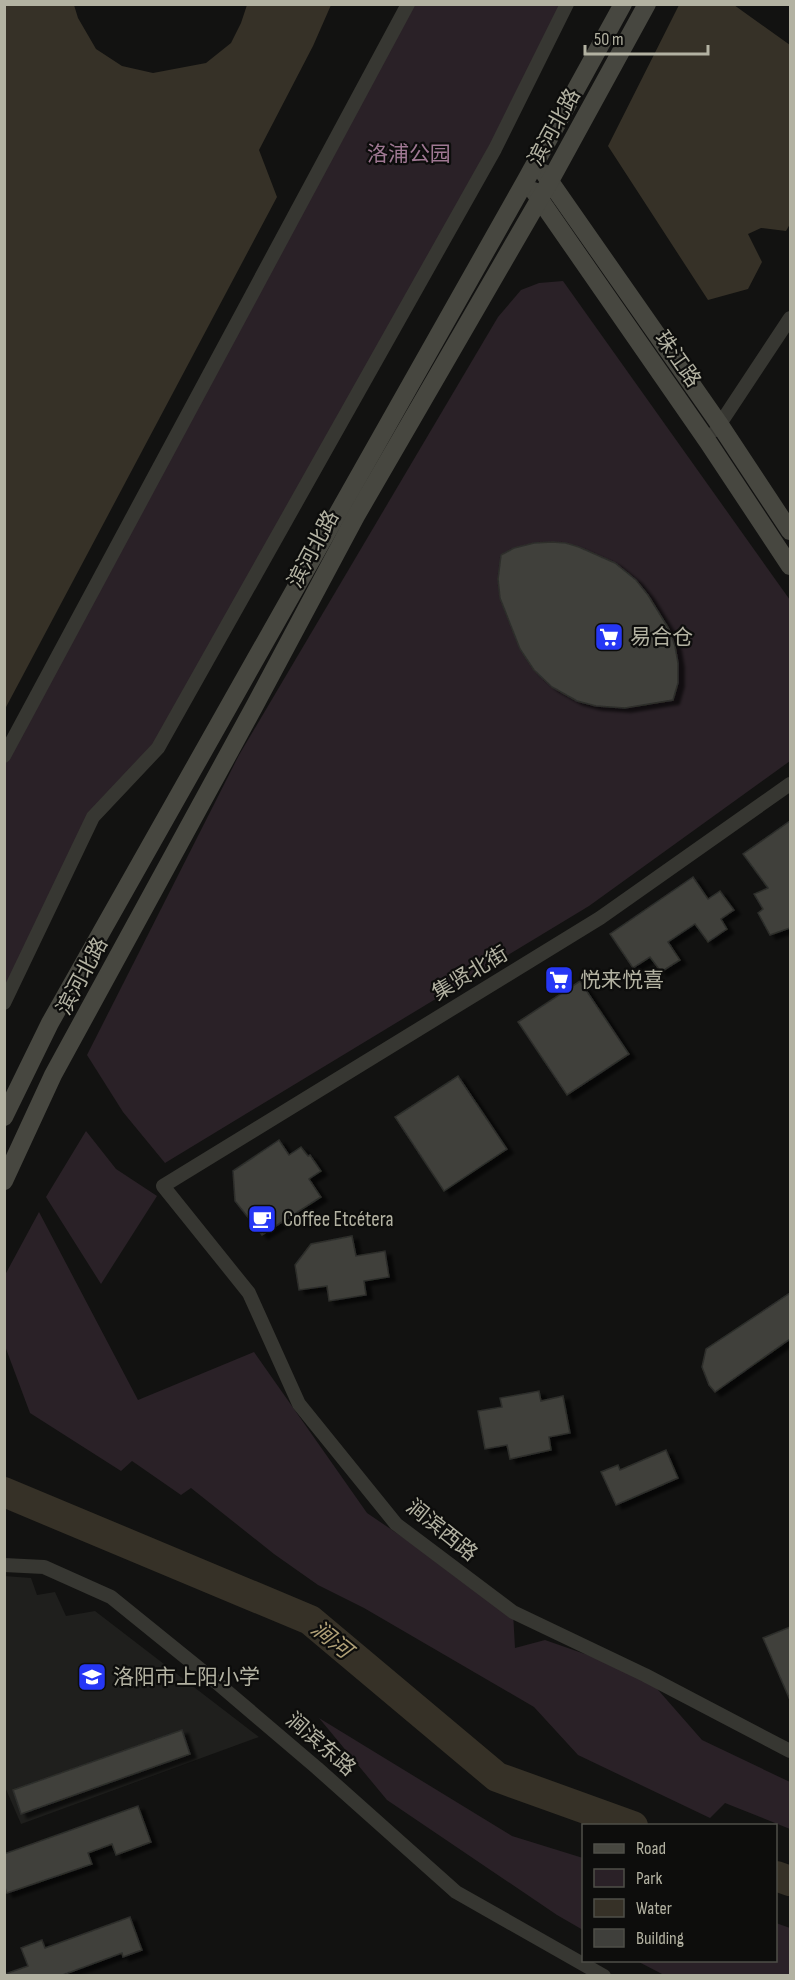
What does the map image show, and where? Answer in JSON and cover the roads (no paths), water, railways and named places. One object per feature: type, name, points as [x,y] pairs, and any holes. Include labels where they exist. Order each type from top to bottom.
[{"type":"main road","name":"滨河北路","points":[[5,1115],[50,1023],[623,4]]},
{"type":"main road","name":"滨河北路","points":[[4,1181],[53,1075],[356,516],[550,181],[647,4]]},
{"type":"main road","name":"珠江路","points":[[536,161],[720,424],[790,531]]},
{"type":"main road","name":"珠江路","points":[[526,180],[708,442],[790,566]]},
{"type":"street","points":[[4,756],[408,4]]},
{"type":"street","points":[[4,1003],[93,817],[158,748],[495,149],[567,4]]},
{"type":"street","points":[[708,442],[790,318]]},
{"type":"street","name":"集贤北街","points":[[163,1186],[600,918],[790,784]]},
{"type":"street","name":"涧滨西路","points":[[163,1186],[249,1293],[299,1404],[396,1524],[513,1612],[645,1674],[790,1751]]},
{"type":"street","name":"涧滨东路","points":[[4,1565],[44,1567],[111,1597],[309,1760],[456,1892],[604,1976]]},
{"type":"water","points":[[5,4],[74,5],[78,18],[96,49],[122,66],[153,73],[206,63],[231,43],[247,5],[331,5],[313,46],[259,150],[277,197],[5,709]]},
{"type":"water","points":[[679,5],[734,5],[790,45],[790,224],[786,231],[761,228],[748,234],[762,262],[748,289],[708,300],[608,146]]},
{"type":"waterway","name":"涧河","points":[[4,1492],[310,1620],[497,1777],[627,1824]]},
{"type":"waterway","name":"涧河","points":[[777,1876],[790,1881]]},
{"type":"place","name":"易合仓","points":[[609,637]]},
{"type":"place","name":"悦来悦喜","points":[[559,980]]},
{"type":"place","name":"Coffee Etcétera","points":[[262,1219]]},
{"type":"place","name":"洛阳市上阳小学","points":[[92,1677]]},
{"type":"park label","name":"洛浦公园","points":[[409,154]]}]
